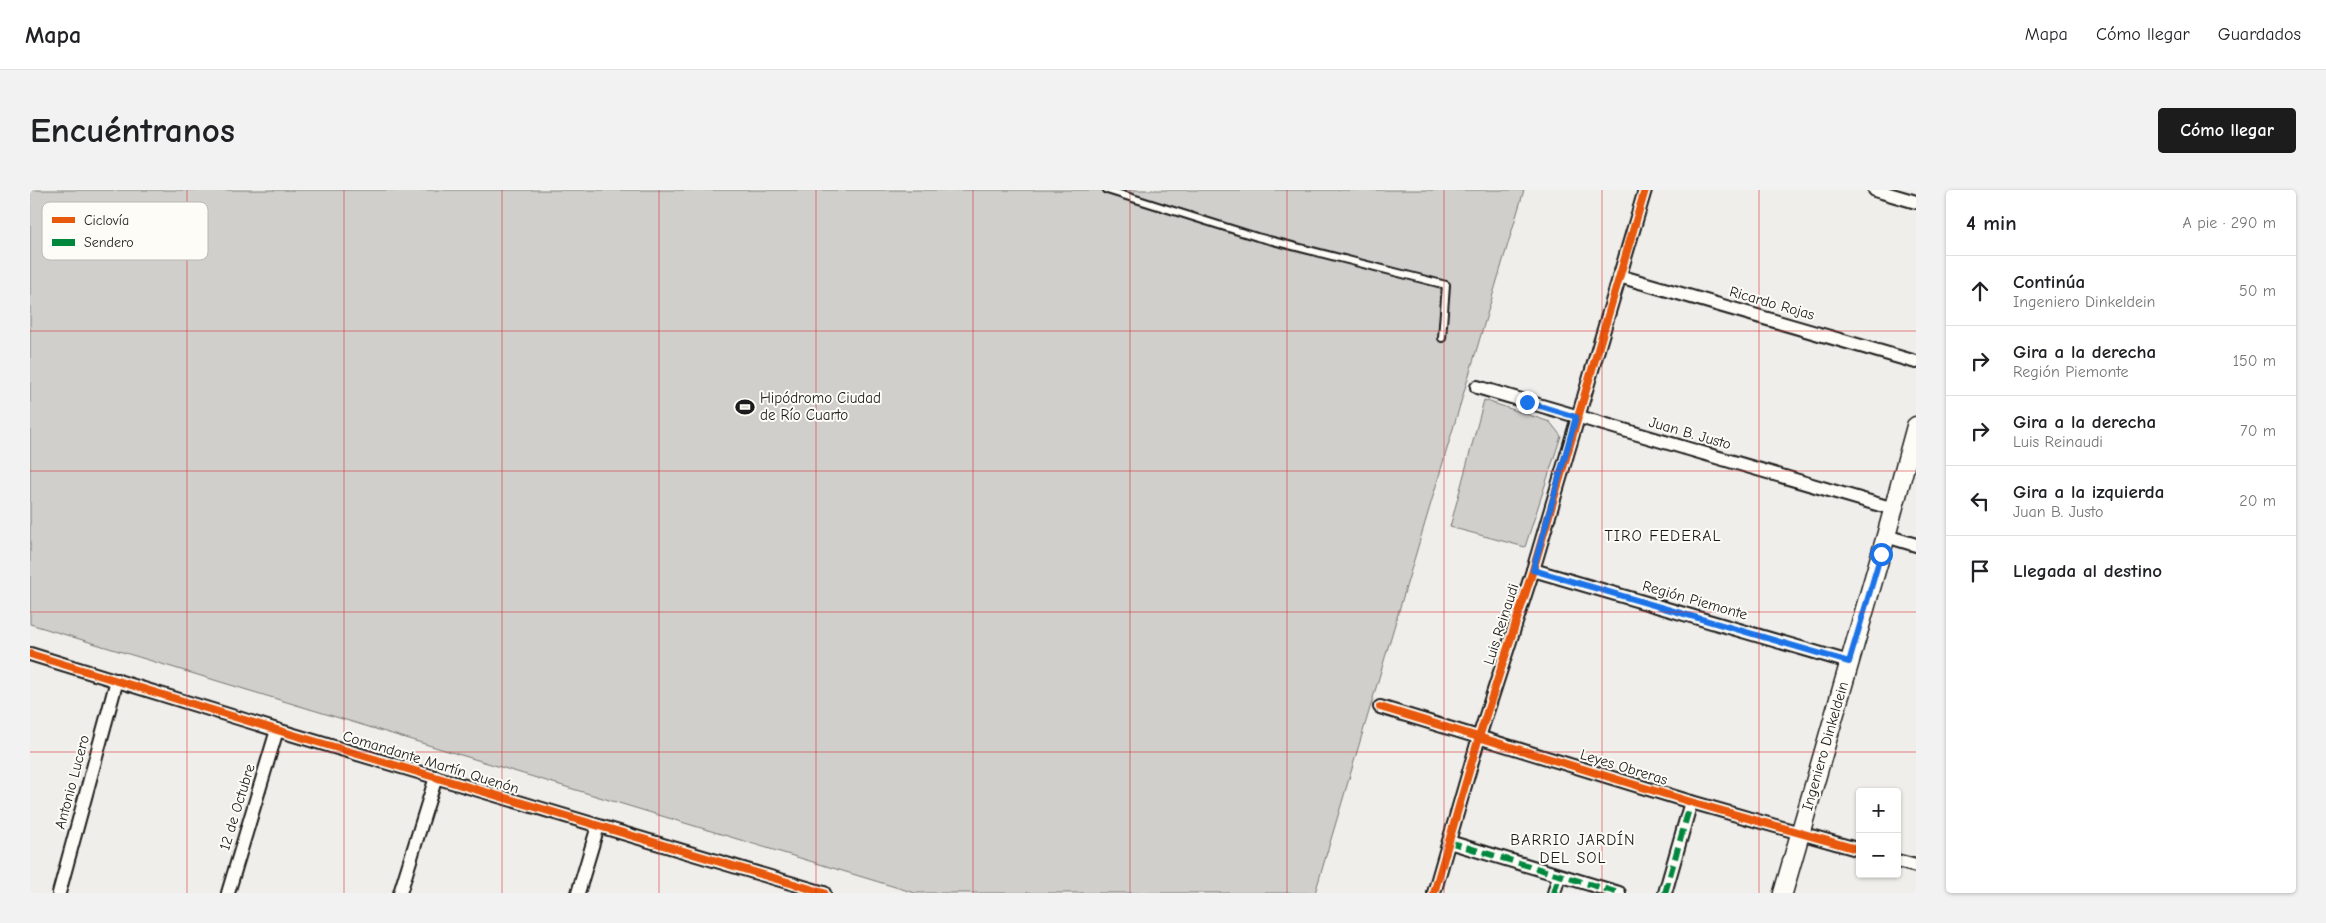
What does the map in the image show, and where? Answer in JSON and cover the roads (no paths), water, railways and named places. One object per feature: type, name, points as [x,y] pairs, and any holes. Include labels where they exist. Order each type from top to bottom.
[{"type":"main road","name":"Ingeniero Dinkeldein","points":[[1783,893],[1894,509],[1916,426]]},
{"type":"street","name":"Luis Reinaudi","points":[[1434,893],[1479,737],[1533,570],[1576,417],[1645,190]]},
{"type":"street","points":[[1875,190],[1916,202]]},
{"type":"street","name":"Ricardo Rojas","points":[[1619,276],[1916,362]]},
{"type":"street","name":"Juan B. Justo","points":[[1477,387],[1894,509]]},
{"type":"street","points":[[1886,536],[1916,545]]},
{"type":"street","name":"Región Piemonte","points":[[1533,570],[1849,662]]},
{"type":"street","name":"Comandante Martín Quenón","points":[[30,654],[436,778],[824,893]]},
{"type":"street","name":"Antonio Lucero","points":[[58,893],[117,680]]},
{"type":"street","name":"Leyes Obreras","points":[[1380,707],[1691,802],[1856,849]]},
{"type":"street","name":"12 de Octubre","points":[[228,893],[277,730]]},
{"type":"street","points":[[400,893],[436,778]]},
{"type":"street","points":[[1665,893],[1691,802]]},
{"type":"street","points":[[578,893],[598,826]]},
{"type":"street","points":[[1448,842],[1619,893]]},
{"type":"street","points":[[1901,862],[1916,866]]},
{"type":"street","points":[[1554,893],[1559,876]]},
{"type":"lane","points":[[1107,190],[1257,237],[1446,284],[1442,338]]},
{"type":"place","name":"Hipódromo Ciudad de Río Cuarto","points":[[745,407]]},
{"type":"district","name":"TIRO FEDERAL","points":[[1663,535]]},
{"type":"district","name":"BARRIO JARDÍN DEL SOL","points":[[1573,848]]}]
